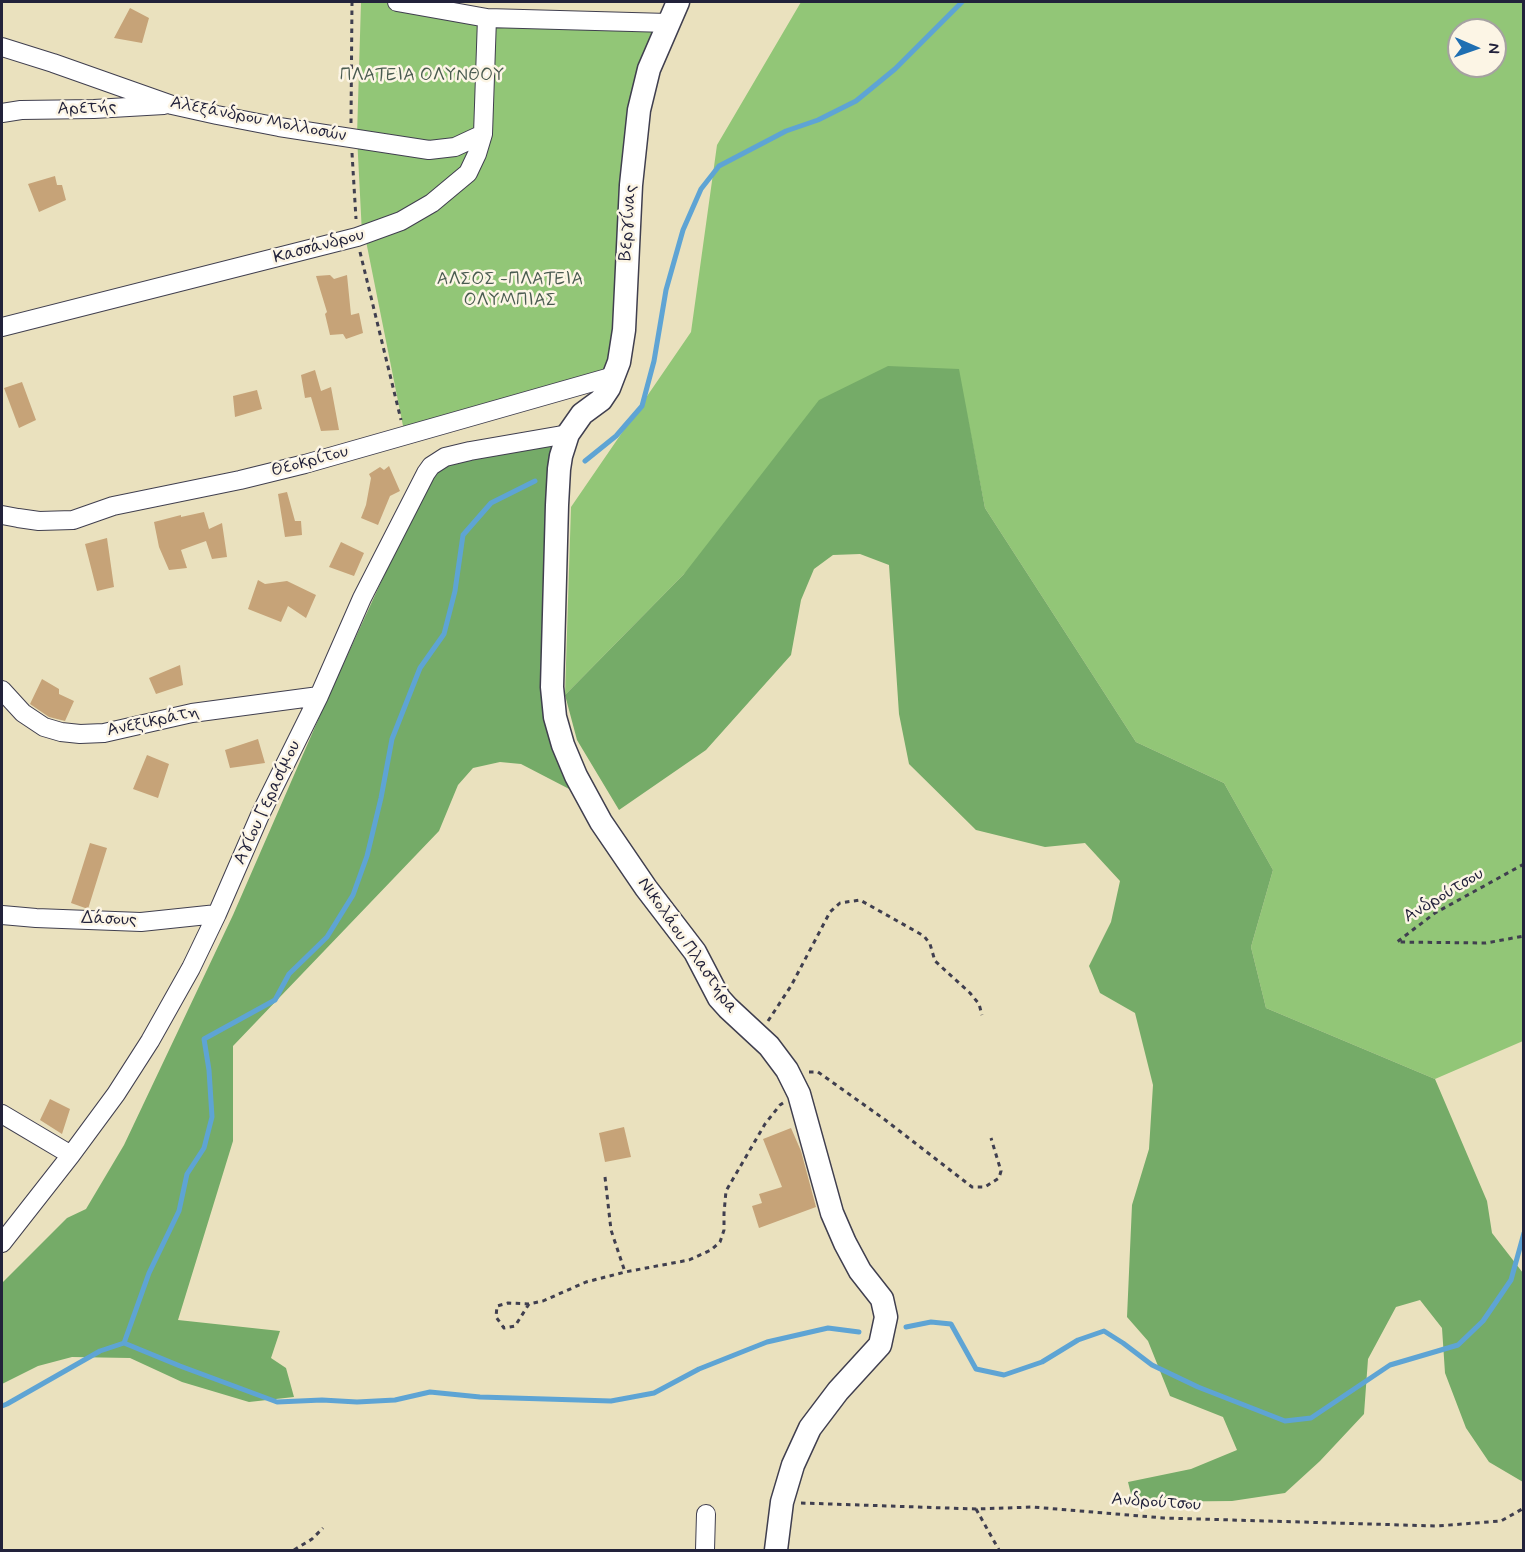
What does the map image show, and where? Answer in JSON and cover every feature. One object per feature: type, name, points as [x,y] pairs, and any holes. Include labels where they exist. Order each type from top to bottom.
[{"type":"street","points":[[397,2],[487,18],[668,23]]},
{"type":"street","name":"Βεργίνας","points":[[568,434],[582,414],[601,400],[609,388],[619,362],[624,330],[632,185],[639,110],[649,69],[678,2]]},
{"type":"street","name":"Κασσάνδρου","points":[[2,327],[373,233],[401,221],[432,203],[468,172],[483,134],[487,18]]},
{"type":"street","name":"Αλεξάνδρου Μολλοσών","points":[[2,47],[172,105],[217,116],[429,150],[455,147],[483,134]]},
{"type":"street","name":"Αρετής","points":[[2,114],[21,110],[172,105]]},
{"type":"street","name":"Θεοκρίτου","points":[[2,514],[39,521],[73,520],[112,506],[305,464],[614,376]]},
{"type":"street","name":"Αγίου Γερασίμου","points":[[2,1243],[101,1116],[150,1041],[191,968],[260,815],[319,696],[362,598],[420,483],[431,466],[445,457],[470,451],[568,434]]},
{"type":"street","name":"Νικολάου Πλαστήρα","points":[[568,434],[559,469],[552,672],[555,717],[562,745],[601,822],[646,888],[695,952],[719,998],[732,1013],[759,1035],[787,1070],[799,1094],[832,1213],[860,1271],[882,1299],[886,1317],[880,1345],[838,1391],[810,1428],[793,1465],[782,1502],[776,1551]]},
{"type":"street","name":"Ανεξικράτη","points":[[2,690],[23,713],[44,727],[80,734],[104,733],[192,713],[319,696]]},
{"type":"street","name":"Δάσους","points":[[2,915],[141,922],[217,914]]},
{"type":"street","points":[[2,1114],[71,1155]]},
{"type":"street","points":[[705,1551],[706,1514]]},
{"type":"path","name":"Ανδρούτσου","points":[[1524,864],[1435,913],[1396,942],[1486,943],[1524,936]]},
{"type":"path","points":[[759,1035],[791,986],[830,912],[840,903],[860,900],[924,936],[930,944],[935,960],[970,993],[978,1004],[981,1015]]},
{"type":"path","points":[[787,1070],[818,1072],[884,1119],[972,1187],[985,1187],[999,1178],[1001,1171],[991,1138]]},
{"type":"path","points":[[529,1304],[515,1326],[504,1328],[496,1317],[497,1306],[543,1301],[586,1282],[689,1260],[711,1250],[720,1242],[724,1230],[726,1191],[765,1124],[780,1105],[799,1094]]},
{"type":"path","points":[[604,1177],[611,1230],[625,1272]]},
{"type":"path","name":"Ανδρούτσου","points":[[782,1502],[976,1509],[1033,1507],[1164,1518],[1437,1526],[1501,1521],[1524,1508]]},
{"type":"path","points":[[976,1509],[999,1551]]},
{"type":"path","points":[[294,1551],[323,1528]]},
{"type":"green space","name":"ΑΛΣΟΣ -ΠΛΑΤΕΙΑ ΟΛΥΜΠΙΑΣ","points":[[361,2],[405,2],[494,18],[668,23],[650,56],[614,376],[405,436],[366,241],[362,234],[357,136]]},
{"type":"green space","points":[[801,2],[1523,2],[1523,1041],[1435,1079],[1266,1008],[1251,947],[1273,870],[1224,783],[1136,742],[985,508],[958,369],[684,574],[565,695],[571,507],[691,332],[717,145]]},
{"type":"green space","points":[[888,366],[959,369],[985,508],[1136,742],[1224,783],[1273,870],[1251,947],[1266,1008],[1435,1079],[1487,1201],[1492,1233],[1523,1273],[1523,1482],[1489,1462],[1466,1428],[1445,1373],[1442,1328],[1420,1300],[1396,1307],[1368,1359],[1364,1414],[1320,1461],[1285,1493],[1232,1501],[1133,1502],[1128,1482],[1191,1469],[1237,1450],[1223,1417],[1170,1396],[1148,1341],[1127,1317],[1132,1205],[1149,1149],[1153,1085],[1135,1013],[1100,993],[1089,966],[1111,922],[1120,881],[1085,843],[1045,847],[976,830],[909,764],[899,714],[889,565],[860,554],[833,555],[814,569],[801,600],[791,655],[706,750],[619,810],[577,740],[565,695],[684,574],[819,400]]},
{"type":"green space","points":[[555,444],[548,708],[575,792],[521,764],[500,762],[473,768],[458,785],[439,831],[233,1046],[233,1141],[178,1320],[280,1331],[271,1358],[286,1368],[294,1397],[249,1402],[182,1382],[130,1358],[72,1357],[38,1366],[2,1384],[2,1283],[67,1218],[86,1209],[124,1145],[233,915],[325,704],[415,508],[431,479],[441,466],[458,458]]},
{"type":"building","points":[[130,8],[149,18],[142,43],[114,38]]},
{"type":"building","points":[[55,176],[57,185],[62,185],[66,200],[39,212],[28,184]]},
{"type":"building","points":[[330,275],[334,279],[347,275],[351,315],[359,313],[363,333],[346,339],[343,334],[330,335],[325,314],[327,312],[316,276]]},
{"type":"building","points":[[315,370],[321,391],[331,387],[339,430],[321,431],[311,397],[305,398],[301,375]]},
{"type":"building","points":[[22,382],[36,420],[19,428],[4,388]]},
{"type":"building","points":[[257,390],[262,409],[235,417],[233,396]]},
{"type":"building","points":[[389,466],[400,491],[390,496],[378,525],[361,518],[371,478],[369,474],[380,467],[384,470]]},
{"type":"building","points":[[287,492],[295,521],[301,521],[302,535],[285,537],[278,494]]},
{"type":"building","points":[[204,512],[209,529],[222,523],[227,557],[212,559],[206,541],[181,550],[187,568],[169,570],[159,547],[154,522]]},
{"type":"building","points":[[107,538],[114,587],[97,591],[85,544]]},
{"type":"building","points":[[341,542],[364,553],[354,576],[329,567]]},
{"type":"building","points":[[258,580],[265,584],[287,581],[316,595],[306,618],[288,606],[281,622],[248,609]]},
{"type":"building","points":[[180,665],[183,685],[156,694],[149,678]]},
{"type":"building","points":[[42,679],[59,689],[59,694],[74,701],[65,721],[49,717],[30,704]]},
{"type":"building","points":[[258,739],[265,763],[230,768],[225,750]]},
{"type":"building","points":[[147,755],[169,764],[158,798],[133,789]]},
{"type":"building","points":[[90,843],[107,848],[88,909],[71,903]]},
{"type":"building","points":[[50,1099],[70,1109],[62,1134],[40,1120]]},
{"type":"building","points":[[624,1127],[631,1157],[605,1162],[599,1133]]},
{"type":"building","points":[[791,1128],[801,1151],[816,1207],[759,1228],[752,1206],[762,1203],[759,1194],[782,1187],[763,1139]]},
{"type":"waterway","points":[[585,461],[616,436],[642,406],[654,361],[666,290],[683,230],[701,189],[719,166],[786,131],[818,120],[856,101],[895,69],[962,2]]},
{"type":"waterway","points":[[2,1406],[100,1351],[124,1343],[149,1273],[179,1211],[187,1174],[204,1148],[212,1117],[209,1070],[204,1039],[275,1000],[289,974],[327,937],[353,895],[367,856],[392,739],[420,668],[444,634],[455,591],[463,535],[491,503],[535,481]]},
{"type":"waterway","points":[[906,1327],[931,1322],[951,1324],[976,1369],[1004,1375],[1042,1362],[1078,1340],[1104,1331],[1152,1365],[1198,1387],[1285,1421],[1311,1418],[1390,1365],[1458,1345],[1483,1321],[1511,1280],[1524,1233]]},
{"type":"waterway","points":[[124,1343],[277,1402],[395,1400],[430,1392],[480,1397],[611,1401],[654,1393],[699,1369],[767,1342],[828,1328],[859,1332]]},
{"type":"park label","name":"ΠΛΑΤΕΙΑ ΟΛΥΝΘΟΥ","points":[[422,76]]}]
